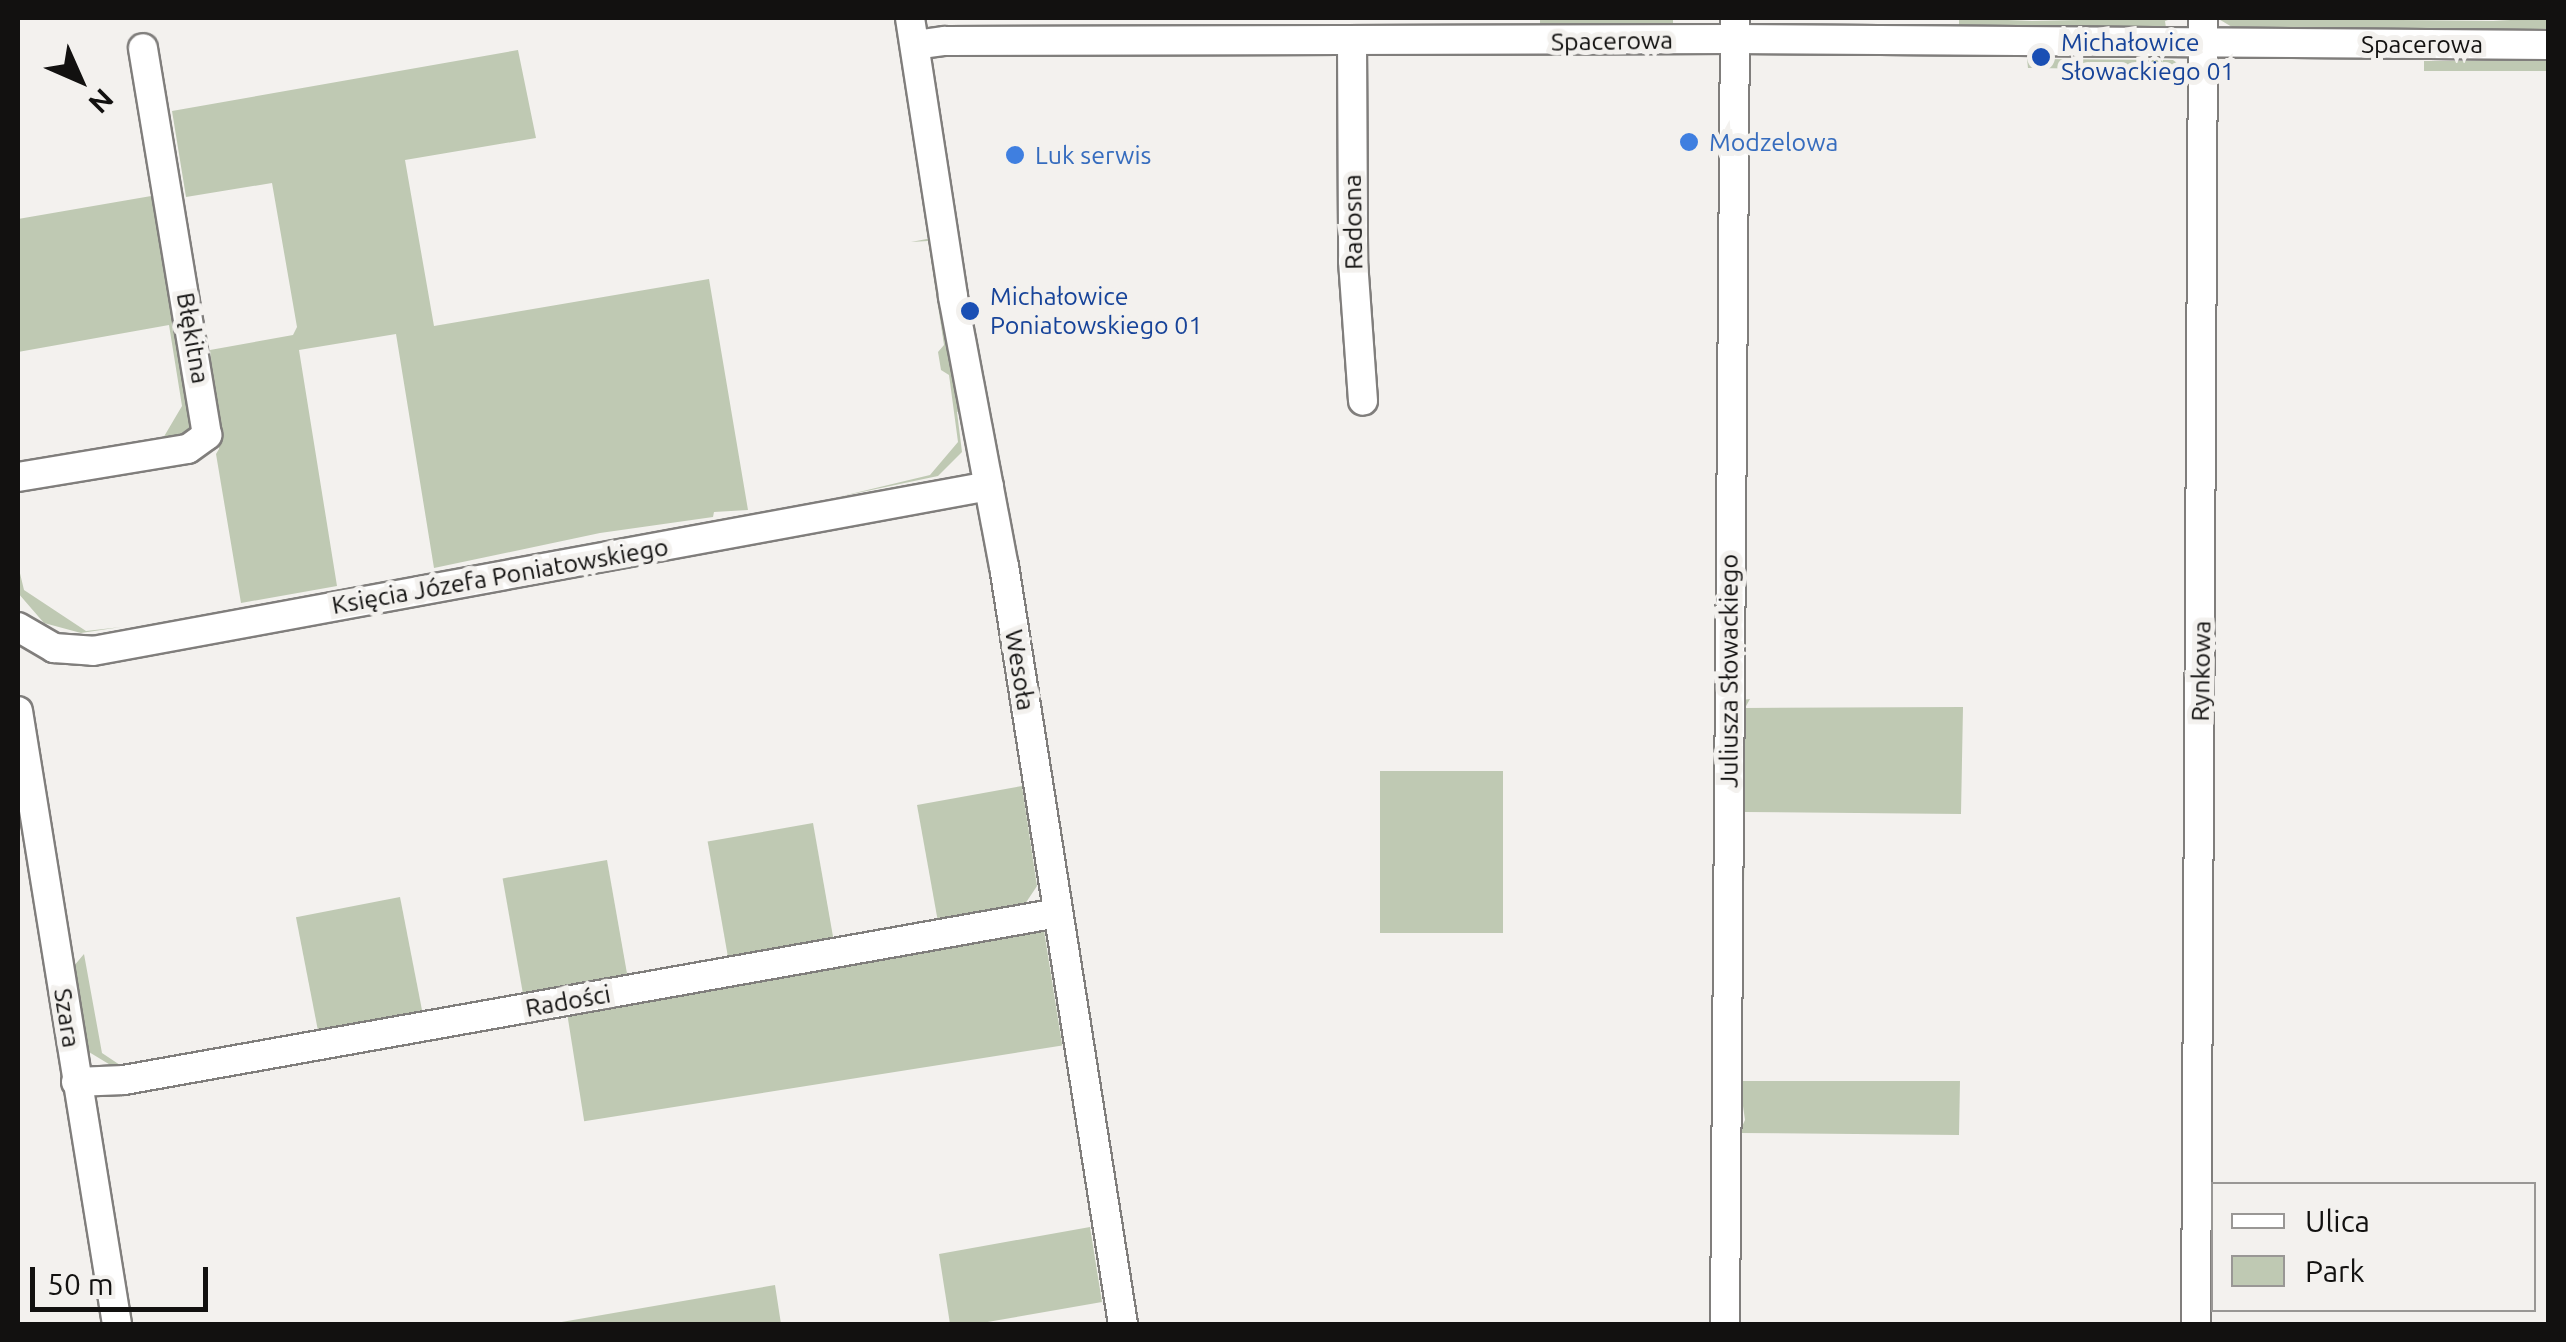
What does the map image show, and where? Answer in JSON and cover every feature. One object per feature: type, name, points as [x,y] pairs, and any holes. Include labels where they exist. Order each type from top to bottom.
[{"type":"street","name":"Spacerowa","points":[[912,32],[945,41],[1266,30],[1352,42],[1734,28],[2203,30],[2548,45]]},
{"type":"street","name":"Juliusza Słowackiego","points":[[1725,1324],[1734,28]]},
{"type":"street","name":"Rynkowa","points":[[2196,1324],[2203,30]]},
{"type":"street","name":"Wesoła","points":[[912,32],[1123,1324]]},
{"type":"street","name":"Radosna","points":[[1352,42],[1353,261],[1363,401]]},
{"type":"street","name":"Błękitna","points":[[18,476],[181,450],[200,444],[207,434],[143,48]]},
{"type":"street","name":"Księcia Józefa Poniatowskiego","points":[[21,638],[64,651],[93,651],[988,486]]},
{"type":"street","name":"Szara","points":[[18,711],[117,1324]]},
{"type":"street","name":"Radości","points":[[76,1082],[124,1080],[1058,913]]},
{"type":"green space","points":[[1540,18],[1673,18],[1673,31],[1540,31]]},
{"type":"green space","points":[[1959,18],[2174,18],[2165,21],[2166,28],[2156,31],[1959,29]]},
{"type":"green space","points":[[2217,18],[2493,21],[2548,18],[2548,33],[2237,30]]},
{"type":"green space","points":[[518,50],[536,138],[405,160],[434,326],[709,279],[748,510],[714,512],[713,517],[600,533],[434,568],[396,334],[299,350],[337,586],[241,603],[216,454],[219,449],[210,350],[293,335],[297,327],[272,183],[186,197],[172,111]]},
{"type":"green space","points":[[2027,59],[2173,60],[2186,70],[2028,68]]},
{"type":"green space","points":[[2424,61],[2548,61],[2548,71],[2424,71]]},
{"type":"green space","points":[[157,195],[197,410],[190,430],[159,445],[182,406],[169,325],[18,352],[18,219]]},
{"type":"green space","points":[[932,238],[964,410],[957,412],[962,452],[938,476],[838,497],[930,475],[958,442],[949,375],[941,370],[938,352],[944,345],[928,241],[911,242]]},
{"type":"green space","points":[[18,565],[24,590],[86,631],[121,627],[81,633],[44,623],[18,593]]},
{"type":"green space","points":[[1750,699],[1745,708],[1963,707],[1961,814],[1745,812],[1744,884],[1740,883],[1738,771],[1745,767],[1742,700]]},
{"type":"green space","points":[[1380,771],[1503,771],[1503,933],[1380,933]]},
{"type":"green space","points":[[1022,786],[1037,886],[1023,907],[938,922],[917,805]]},
{"type":"green space","points":[[813,823],[834,940],[728,959],[708,842]]},
{"type":"green space","points":[[607,860],[628,977],[523,996],[503,878]]},
{"type":"green space","points":[[400,897],[423,1014],[319,1034],[296,917]]},
{"type":"green space","points":[[1043,924],[1062,1045],[584,1121],[565,1000]]},
{"type":"green space","points":[[84,954],[102,1053],[123,1067],[122,1072],[79,1046],[73,967]]},
{"type":"green space","points":[[1740,1027],[1741,1081],[1960,1081],[1959,1135],[1739,1133],[1745,1120],[1743,1106],[1735,1105]]},
{"type":"green space","points":[[1090,1227],[1102,1302],[976,1324],[950,1324],[939,1254]]},
{"type":"green space","points":[[775,1285],[781,1324],[550,1324]]},
{"type":"place","name":"Michałowice Słowackiego 01","points":[[2041,57]]},
{"type":"place","name":"Modzelowa","points":[[1689,142]]},
{"type":"place","name":"Luk serwis","points":[[1015,155]]},
{"type":"place","name":"Michałowice Poniatowskiego 01","points":[[970,311]]}]
